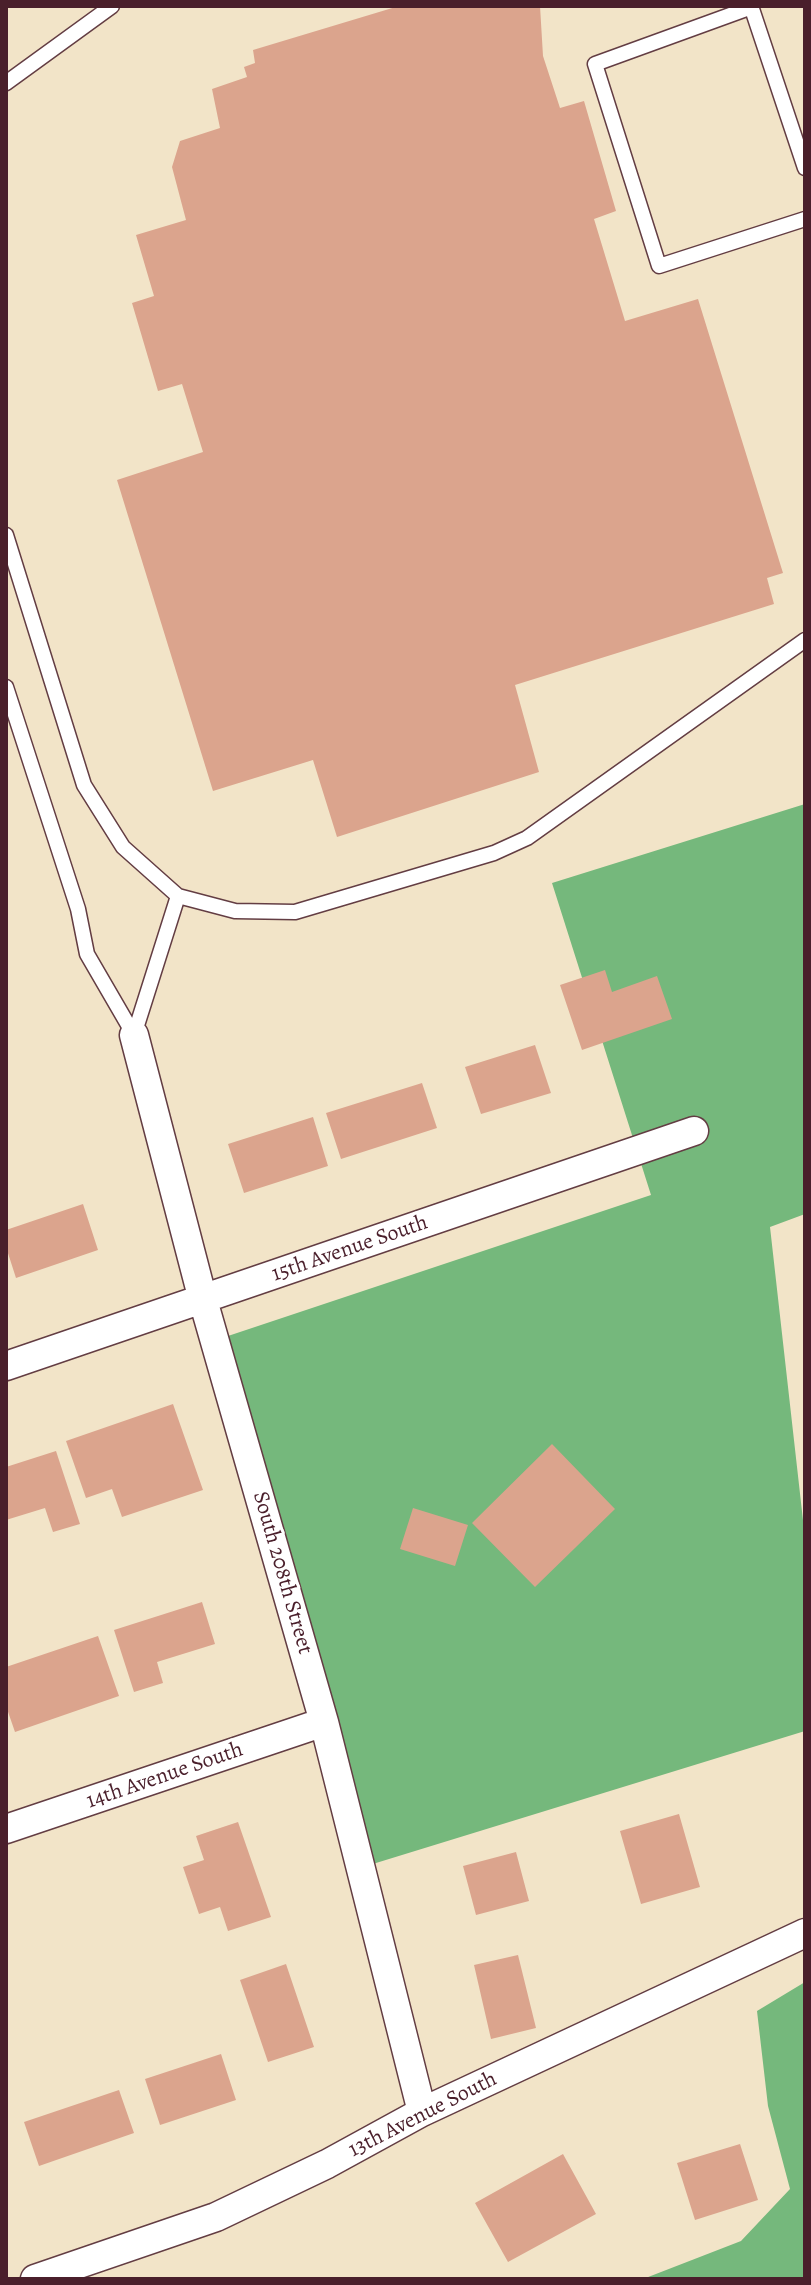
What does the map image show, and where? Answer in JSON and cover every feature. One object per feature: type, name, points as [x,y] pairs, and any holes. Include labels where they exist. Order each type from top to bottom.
[{"type":"street","name":"South 208th Street","points":[[134,1035],[203,1300],[324,1722],[422,2112]]},
{"type":"street","name":"15th Avenue South","points":[[6,1366],[694,1131]]},
{"type":"street","name":"14th Avenue South","points":[[6,1829],[324,1722]]},
{"type":"street","name":"13th Avenue South","points":[[35,2279],[216,2217],[327,2164],[422,2112],[805,1933]]},
{"type":"lane","points":[[6,83],[112,6]]},
{"type":"lane","points":[[805,168],[752,6],[595,64],[659,266],[805,219]]},
{"type":"lane","points":[[6,535],[84,785],[123,847],[178,896],[235,911],[295,912],[494,853],[527,838],[805,640]]},
{"type":"lane","points":[[6,687],[78,909],[87,954],[134,1035]]},
{"type":"lane","points":[[134,1035],[178,896]]},
{"type":"green space","points":[[805,804],[805,1214],[770,1227],[805,1538],[805,1731],[363,1867],[216,1340],[651,1195],[552,883]]},
{"type":"green space","points":[[805,1982],[805,2279],[643,2279],[741,2241],[790,2189],[768,2106],[757,2011]]},
{"type":"building","points":[[399,6],[540,6],[543,56],[560,108],[584,101],[616,211],[594,219],[625,321],[698,299],[783,573],[767,578],[774,604],[515,685],[539,772],[337,837],[313,760],[213,791],[117,480],[203,452],[182,384],[158,391],[132,303],[154,296],[136,235],[186,220],[172,167],[180,141],[220,128],[212,89],[247,77],[244,67],[255,63],[253,50]]},
{"type":"building","points":[[605,970],[612,992],[657,976],[672,1019],[582,1050],[560,985]]},
{"type":"building","points":[[535,1045],[551,1093],[481,1114],[465,1067]]},
{"type":"building","points":[[422,1083],[437,1128],[341,1159],[326,1113]]},
{"type":"building","points":[[313,1117],[328,1166],[244,1193],[228,1144]]},
{"type":"building","points":[[83,1204],[98,1250],[16,1278],[6,1247],[6,1230]]},
{"type":"building","points":[[173,1404],[203,1490],[122,1517],[112,1489],[86,1498],[66,1441]]},
{"type":"building","points":[[552,1444],[615,1509],[535,1587],[472,1523]]},
{"type":"building","points":[[56,1451],[80,1524],[53,1532],[45,1508],[6,1520],[6,1467]]},
{"type":"building","points":[[413,1508],[468,1525],[455,1566],[400,1549]]},
{"type":"building","points":[[202,1602],[215,1644],[157,1662],[163,1683],[134,1692],[114,1630]]},
{"type":"building","points":[[98,1636],[119,1696],[15,1732],[6,1706],[6,1667]]},
{"type":"building","points":[[679,1814],[700,1887],[641,1904],[620,1831]]},
{"type":"building","points":[[238,1822],[271,1917],[228,1931],[220,1907],[199,1914],[183,1867],[204,1860],[196,1836]]},
{"type":"building","points":[[516,1852],[529,1901],[476,1915],[463,1866]]},
{"type":"building","points":[[518,1955],[536,2028],[491,2039],[474,1965]]},
{"type":"building","points":[[286,1964],[314,2047],[268,2062],[240,1980]]},
{"type":"building","points":[[221,2054],[236,2100],[160,2125],[145,2079]]},
{"type":"building","points":[[119,2090],[134,2133],[39,2166],[24,2122]]},
{"type":"building","points":[[740,2144],[758,2200],[695,2220],[677,2163]]},
{"type":"building","points":[[563,2154],[596,2214],[508,2262],[475,2203]]}]
